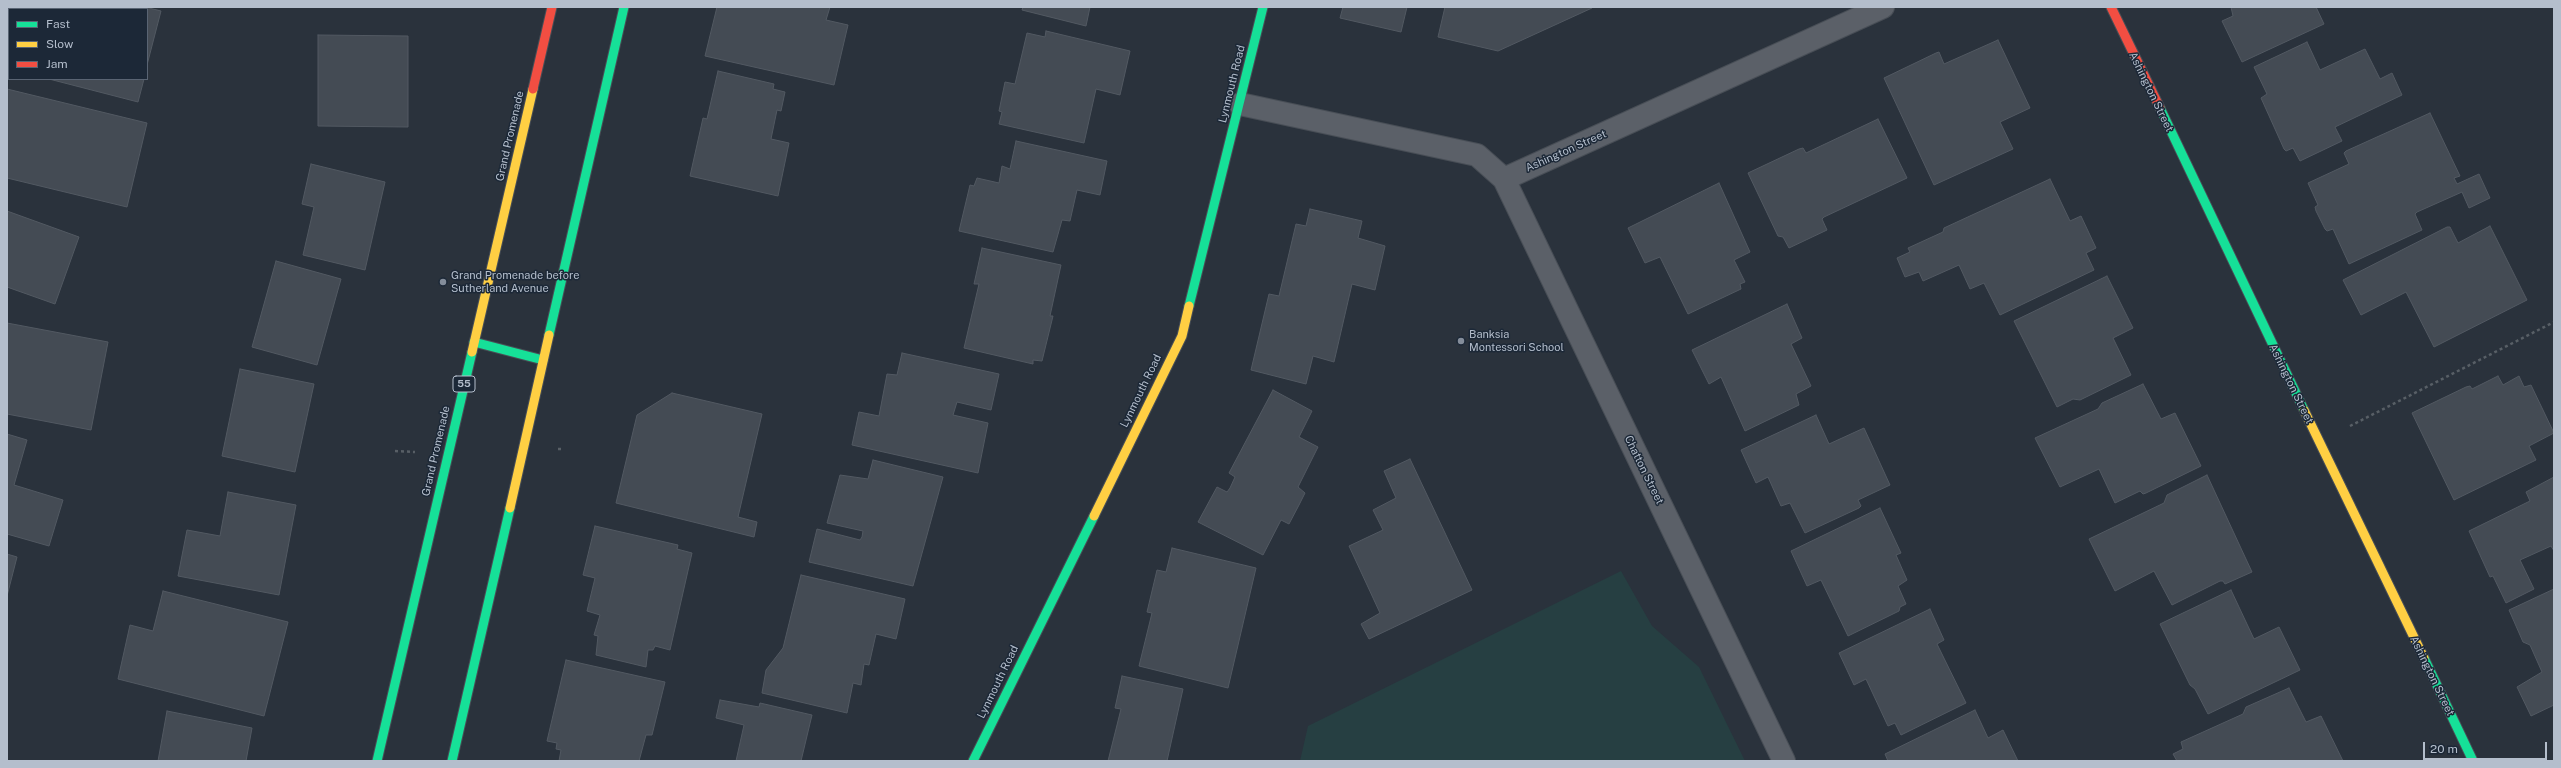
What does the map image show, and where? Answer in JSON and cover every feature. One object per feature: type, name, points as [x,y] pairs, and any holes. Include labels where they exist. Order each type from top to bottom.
[{"type":"street","name":"Grand Promenade","points":[[377,761],[552,7]]},
{"type":"street","points":[[452,761],[624,7]]},
{"type":"street","name":"Lynmouth Road","points":[[973,761],[1182,336],[1263,7]]},
{"type":"street","name":"Ashington Street","points":[[1504,180],[1883,7]]},
{"type":"street","name":"Ashington Street","points":[[2111,7],[2472,761]]},
{"type":"street","points":[[1240,104],[1478,155],[1504,180]]},
{"type":"street","name":"Chatton Street","points":[[1504,180],[1784,761]]},
{"type":"street","points":[[474,342],[543,360]]},
{"type":"path","points":[[2319,442],[2554,322]]},
{"type":"green space","points":[[1621,571],[1652,626],[1699,667],[1745,761],[1300,761],[1308,726]]},
{"type":"building","points":[[145,7],[161,11],[148,61],[148,8],[23,8]]},
{"type":"building","points":[[717,7],[830,7],[826,20],[848,25],[834,85],[705,56]]},
{"type":"building","points":[[1023,7],[1090,7],[1086,26],[1022,10]]},
{"type":"building","points":[[1343,7],[1407,7],[1401,32],[1340,18]]},
{"type":"building","points":[[1445,7],[1592,8],[1498,51],[1438,37]]},
{"type":"building","points":[[2231,7],[2316,7],[2324,24],[2242,62],[2222,21],[2233,16]]},
{"type":"building","points":[[1046,31],[1130,51],[1120,95],[1096,89],[1084,143],[999,124],[1002,112],[999,111],[1005,82],[1015,84],[1027,33],[1045,37]]},
{"type":"building","points":[[318,35],[408,36],[408,127],[318,126]]},
{"type":"building","points":[[1998,40],[2030,108],[2000,122],[2013,149],[1934,185],[1884,78],[1939,52],[1944,64]]},
{"type":"building","points":[[2307,42],[2320,70],[2365,49],[2380,79],[2392,73],[2402,95],[2335,127],[2342,141],[2300,161],[2293,148],[2286,151],[2284,149],[2261,98],[2267,94],[2254,67]]},
{"type":"building","points":[[718,71],[774,84],[773,89],[785,92],[781,111],[777,110],[771,139],[789,143],[778,196],[690,176],[703,118],[707,119]]},
{"type":"building","points":[[53,80],[144,80],[138,102]]},
{"type":"building","points":[[7,89],[147,123],[127,207],[7,178]]},
{"type":"building","points":[[2430,113],[2460,176],[2454,178],[2457,184],[2479,174],[2490,198],[2469,208],[2462,192],[2417,212],[2415,214],[2422,230],[2349,264],[2333,229],[2327,231],[2325,229],[2316,211],[2315,207],[2318,205],[2308,183],[2349,164],[2344,153],[2346,151]]},
{"type":"building","points":[[1878,119],[1907,178],[1824,217],[1822,219],[1827,230],[1789,248],[1783,237],[1778,236],[1748,173],[1799,149],[1803,148],[1806,153]]},
{"type":"building","points":[[1016,141],[1107,161],[1100,195],[1077,190],[1070,221],[1062,220],[1053,252],[959,231],[970,185],[974,186],[977,178],[999,183],[1002,166],[1010,169]]},
{"type":"building","points":[[311,164],[385,182],[365,270],[303,255],[314,207],[302,204]]},
{"type":"building","points":[[2050,179],[2070,221],[2081,216],[2096,248],[2086,253],[2094,270],[2000,315],[1984,283],[1970,289],[1959,265],[1923,281],[1919,272],[1905,277],[1897,258],[1910,252],[1908,248],[1943,232],[1944,228]]},
{"type":"building","points":[[1719,183],[1750,252],[1734,260],[1745,282],[1740,284],[1741,289],[1688,314],[1660,257],[1645,263],[1628,228]]},
{"type":"building","points":[[1310,209],[1362,221],[1358,238],[1385,246],[1375,290],[1352,284],[1334,362],[1313,356],[1306,384],[1251,370],[1269,294],[1279,296],[1296,224],[1306,226]]},
{"type":"building","points":[[7,211],[79,237],[55,304],[7,287]]},
{"type":"building","points":[[2490,226],[2527,300],[2434,347],[2406,292],[2361,315],[2343,280],[2447,227],[2450,227],[2458,243]]},
{"type":"building","points":[[982,248],[1061,265],[1050,316],[1053,316],[1042,361],[1033,360],[1033,364],[964,348],[979,284],[974,284]]},
{"type":"building","points":[[276,261],[341,279],[317,365],[252,347]]},
{"type":"building","points":[[2107,276],[2133,328],[2113,338],[2131,375],[2080,400],[2073,399],[2057,407],[2014,321]]},
{"type":"building","points":[[1787,304],[1802,338],[1791,344],[1811,386],[1796,394],[1799,405],[1745,431],[1721,377],[1709,384],[1692,350]]},
{"type":"building","points":[[7,323],[108,342],[91,430],[7,414]]},
{"type":"building","points":[[902,353],[999,374],[991,410],[957,402],[953,415],[988,423],[978,473],[852,445],[859,412],[879,416],[887,374],[897,375]]},
{"type":"building","points":[[240,369],[314,384],[295,472],[222,456]]},
{"type":"building","points":[[2498,376],[2503,385],[2519,376],[2524,387],[2531,385],[2554,433],[2529,446],[2536,460],[2454,500],[2412,413],[2466,387],[2470,386],[2472,389]]},
{"type":"building","points":[[2143,384],[2161,419],[2175,413],[2201,466],[2146,493],[2143,494],[2140,491],[2115,503],[2099,469],[2060,487],[2035,438],[2098,409],[2102,403]]},
{"type":"building","points":[[1273,390],[1312,411],[1299,437],[1318,447],[1298,487],[1305,493],[1299,505],[1289,524],[1281,520],[1263,555],[1198,522],[1217,487],[1227,492],[1230,488],[1235,477],[1229,473]]},
{"type":"building","points":[[672,393],[762,414],[738,517],[757,522],[754,537],[616,503],[637,415]]},
{"type":"building","points":[[1816,415],[1829,444],[1864,428],[1890,485],[1858,500],[1861,506],[1859,508],[1805,533],[1790,503],[1781,506],[1768,477],[1756,483],[1741,450]]},
{"type":"building","points":[[7,434],[27,440],[14,485],[63,500],[49,546],[7,534]]},
{"type":"building","points":[[1410,459],[1472,590],[1369,639],[1361,624],[1380,613],[1349,546],[1383,530],[1373,510],[1396,498],[1384,471]]},
{"type":"building","points":[[873,460],[943,477],[913,586],[809,562],[817,529],[860,540],[862,537],[863,531],[827,523],[840,475],[868,479]]},
{"type":"building","points":[[2207,475],[2252,572],[2225,584],[2223,581],[2220,581],[2172,605],[2154,571],[2115,591],[2089,539],[2164,503],[2167,495]]},
{"type":"building","points":[[2554,477],[2554,551],[2551,546],[2520,560],[2534,589],[2506,603],[2493,576],[2490,577],[2469,531],[2530,501],[2526,492]]},
{"type":"building","points":[[228,492],[296,505],[279,595],[178,576],[187,530],[220,536]]},
{"type":"building","points":[[1880,508],[1901,553],[1896,555],[1907,580],[1898,586],[1906,604],[1900,607],[1899,611],[1848,636],[1821,580],[1807,586],[1791,551]]},
{"type":"building","points":[[595,526],[678,545],[677,549],[692,553],[670,650],[655,646],[653,650],[648,650],[646,667],[596,655],[598,636],[594,635],[600,615],[587,611],[595,578],[583,575]]},
{"type":"building","points":[[1172,548],[1256,568],[1228,688],[1139,666],[1152,613],[1147,612],[1157,570],[1166,572]]},
{"type":"building","points":[[7,554],[17,557],[7,596]]},
{"type":"building","points":[[801,575],[905,599],[896,639],[876,634],[869,665],[864,664],[861,685],[853,683],[847,713],[762,693],[766,670],[783,648]]},
{"type":"building","points":[[2554,589],[2554,705],[2531,716],[2517,687],[2542,672],[2530,645],[2523,642],[2509,610]]},
{"type":"building","points":[[2231,590],[2254,639],[2279,627],[2300,670],[2208,714],[2195,689],[2190,685],[2160,624]]},
{"type":"building","points":[[163,591],[288,622],[264,716],[118,679],[130,625],[153,631]]},
{"type":"building","points":[[1930,609],[1944,640],[1937,644],[1966,703],[1901,735],[1895,723],[1888,726],[1866,679],[1854,685],[1839,653]]},
{"type":"building","points":[[566,660],[665,682],[652,735],[646,735],[639,761],[559,761],[561,750],[556,749],[557,743],[547,741]]},
{"type":"building","points":[[1122,676],[1183,689],[1167,761],[1108,761],[1121,709],[1115,708]]},
{"type":"building","points":[[2289,688],[2306,722],[2321,716],[2343,761],[2177,761],[2173,754],[2183,749],[2181,742],[2243,714],[2246,707]]},
{"type":"building","points":[[720,700],[759,707],[760,703],[812,715],[801,761],[736,761],[744,725],[716,718]]},
{"type":"building","points":[[1975,710],[1988,738],[2003,730],[2018,761],[1888,761],[1885,754]]},
{"type":"building","points":[[167,711],[252,728],[246,761],[158,761]]},
{"type":"traffic: fast","points":[[549,335],[624,7]]},
{"type":"traffic: fast","points":[[1189,306],[1263,7]]},
{"type":"traffic: fast","points":[[2160,108],[2304,410]]},
{"type":"traffic: fast","points":[[474,342],[543,360]]},
{"type":"traffic: fast","points":[[377,761],[472,352]]},
{"type":"traffic: fast","points":[[452,761],[510,508]]},
{"type":"traffic: fast","points":[[973,761],[1094,516]]},
{"type":"traffic: fast","points":[[2424,658],[2473,761]]},
{"type":"traffic: slow","points":[[472,352],[533,89]]},
{"type":"traffic: slow","points":[[1094,516],[1182,336],[1189,306]]},
{"type":"traffic: slow","points":[[510,508],[549,335]]},
{"type":"traffic: slow","points":[[2304,410],[2424,658]]},
{"type":"traffic: jam","points":[[533,89],[552,7]]},
{"type":"traffic: jam","points":[[2111,7],[2160,108]]},
{"type":"place","name":"Grand Promenade before Sutherland Avenue","points":[[443,282]]},
{"type":"place","name":"Banksia Montessori School","points":[[1461,341]]}]
